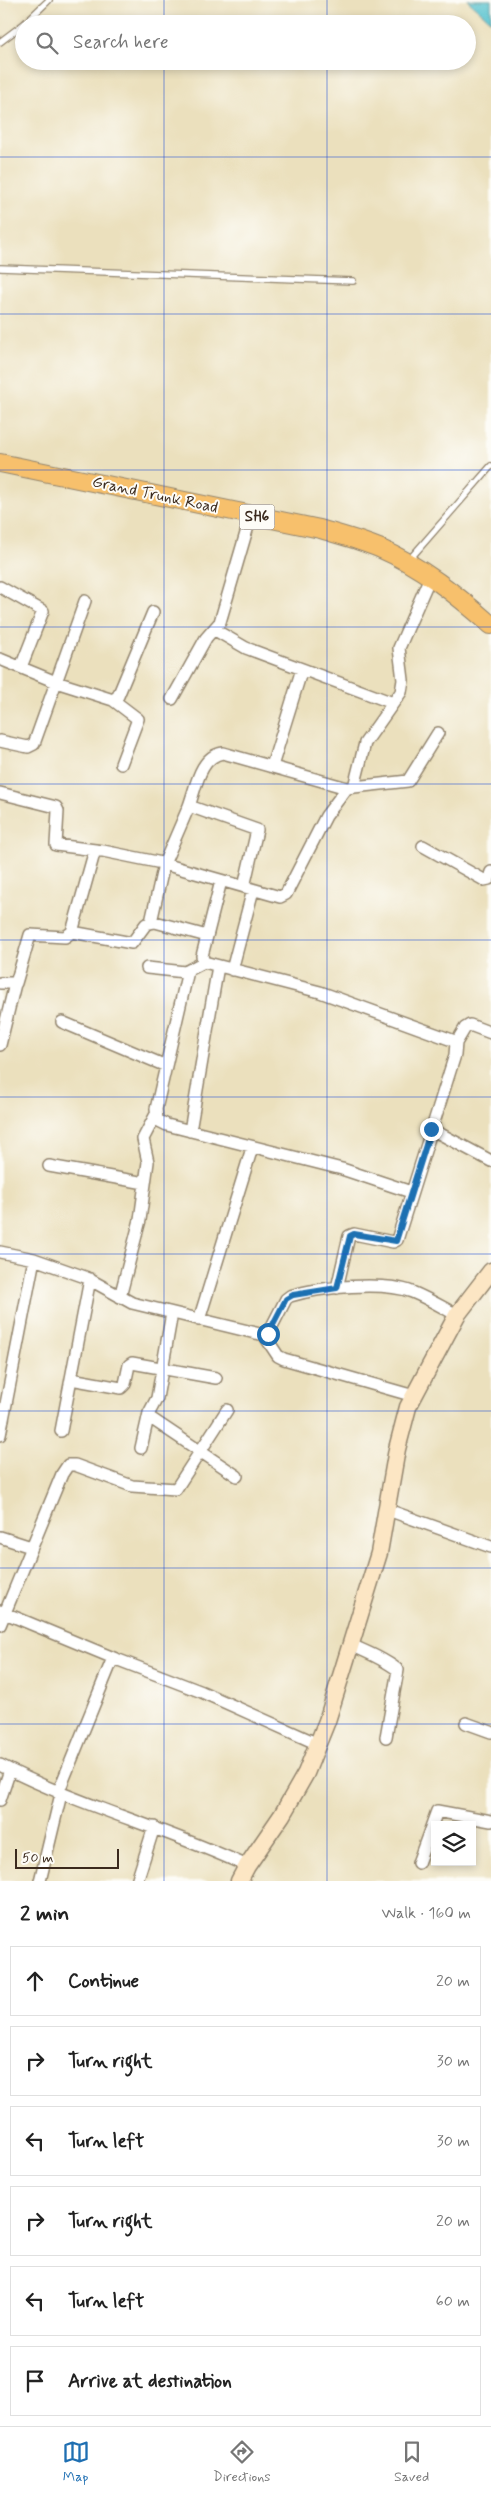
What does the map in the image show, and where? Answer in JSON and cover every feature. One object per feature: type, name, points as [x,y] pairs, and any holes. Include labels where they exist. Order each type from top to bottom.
[{"type":"main road","name":"Grand Trunk Road","points":[[0,464],[320,529],[379,548],[407,562],[430,577],[491,625]]},
{"type":"street","points":[[172,698],[206,638],[215,630],[220,622],[251,516]]},
{"type":"street","points":[[0,793],[56,807],[58,811],[56,845],[95,850],[164,864],[271,897],[280,897],[286,894],[324,821],[350,788],[365,743],[394,703],[402,686],[399,648],[430,577]]},
{"type":"street","points":[[0,587],[43,612],[21,668]]},
{"type":"street","points":[[0,740],[33,746],[85,601]]},
{"type":"street","points":[[113,700],[118,696],[152,612]]},
{"type":"street","points":[[215,630],[246,648],[394,703]]},
{"type":"street","points":[[0,659],[56,682],[113,700],[135,715],[138,719],[121,764]]},
{"type":"street","points":[[272,766],[302,669]]},
{"type":"street","points":[[151,922],[164,864],[205,763],[215,754],[223,753],[350,788],[408,781],[438,733]]},
{"type":"street","points":[[189,806],[257,830],[248,889],[232,970]]},
{"type":"street","points":[[423,846],[484,880],[489,879],[491,872]]},
{"type":"street","points":[[0,1045],[14,984],[19,975],[29,936],[34,934],[64,937],[72,932],[95,850]]},
{"type":"street","points":[[204,962],[202,956],[221,881]]},
{"type":"street","points":[[72,932],[131,943],[146,924],[151,922],[207,936]]},
{"type":"street","points":[[147,968],[176,972],[188,971],[204,962],[320,992],[456,1043]]},
{"type":"street","points":[[190,1131],[218,966]]},
{"type":"street","points":[[120,1297],[138,1232],[148,1162],[143,1139],[156,1116],[188,971]]},
{"type":"street","points":[[0,983],[14,984]]},
{"type":"street","points":[[62,1022],[166,1066]]},
{"type":"street","points":[[337,1288],[350,1236],[354,1234],[396,1241],[455,1054],[456,1043],[465,1028],[470,1025],[491,1033]]},
{"type":"street","points":[[156,1116],[162,1123],[252,1148],[342,1169],[411,1192]]},
{"type":"street","points":[[431,1129],[491,1161]]},
{"type":"street","points":[[199,1320],[252,1148]]},
{"type":"street","points":[[49,1166],[145,1183]]},
{"type":"street","points":[[0,1252],[34,1259],[90,1279],[132,1303],[264,1335],[278,1356],[284,1359],[414,1396]]},
{"type":"street","points":[[0,1435],[34,1259]]},
{"type":"street","points":[[61,1431],[90,1279]]},
{"type":"street","points":[[239,1881],[282,1815],[306,1773],[318,1744],[379,1553],[388,1510],[397,1449],[406,1414],[457,1315],[488,1280]]},
{"type":"street","points":[[264,1335],[269,1332],[286,1299],[290,1296],[337,1288],[378,1287],[402,1289],[457,1315]]},
{"type":"street","points":[[141,1448],[149,1417],[157,1398],[172,1313]]},
{"type":"street","points":[[71,1379],[121,1388],[125,1384],[130,1364],[216,1378]]},
{"type":"street","points":[[0,1625],[2,1611],[62,1474],[68,1465],[75,1465],[132,1486],[173,1489],[179,1487],[227,1410]]},
{"type":"street","points":[[149,1417],[237,1476]]},
{"type":"street","points":[[388,1510],[491,1547]]},
{"type":"street","points":[[0,1537],[31,1546]]},
{"type":"street","points":[[2,1611],[113,1658],[202,1692],[318,1744]]},
{"type":"street","points":[[351,1645],[379,1657],[388,1666],[398,1670],[386,1737]]},
{"type":"street","points":[[40,1881],[60,1794],[113,1658]]},
{"type":"street","points":[[466,1723],[491,1732]]},
{"type":"street","points":[[0,1800],[5,1768],[60,1794],[154,1826],[207,1847],[247,1866]]},
{"type":"street","points":[[418,1863],[437,1811],[491,1821]]},
{"type":"street","points":[[136,1881],[154,1826]]},
{"type":"lane","points":[[33,15],[49,0]]},
{"type":"lane","points":[[0,42],[15,31]]},
{"type":"lane","points":[[0,268],[353,280]]},
{"type":"lane","points":[[407,562],[491,466]]},
{"type":"water","points":[[467,0],[491,0],[491,21]]},
{"type":"route","points":[[268,1334],[286,1299],[293,1295],[337,1288],[347,1239],[351,1235],[392,1242],[396,1241],[431,1129]]}]
